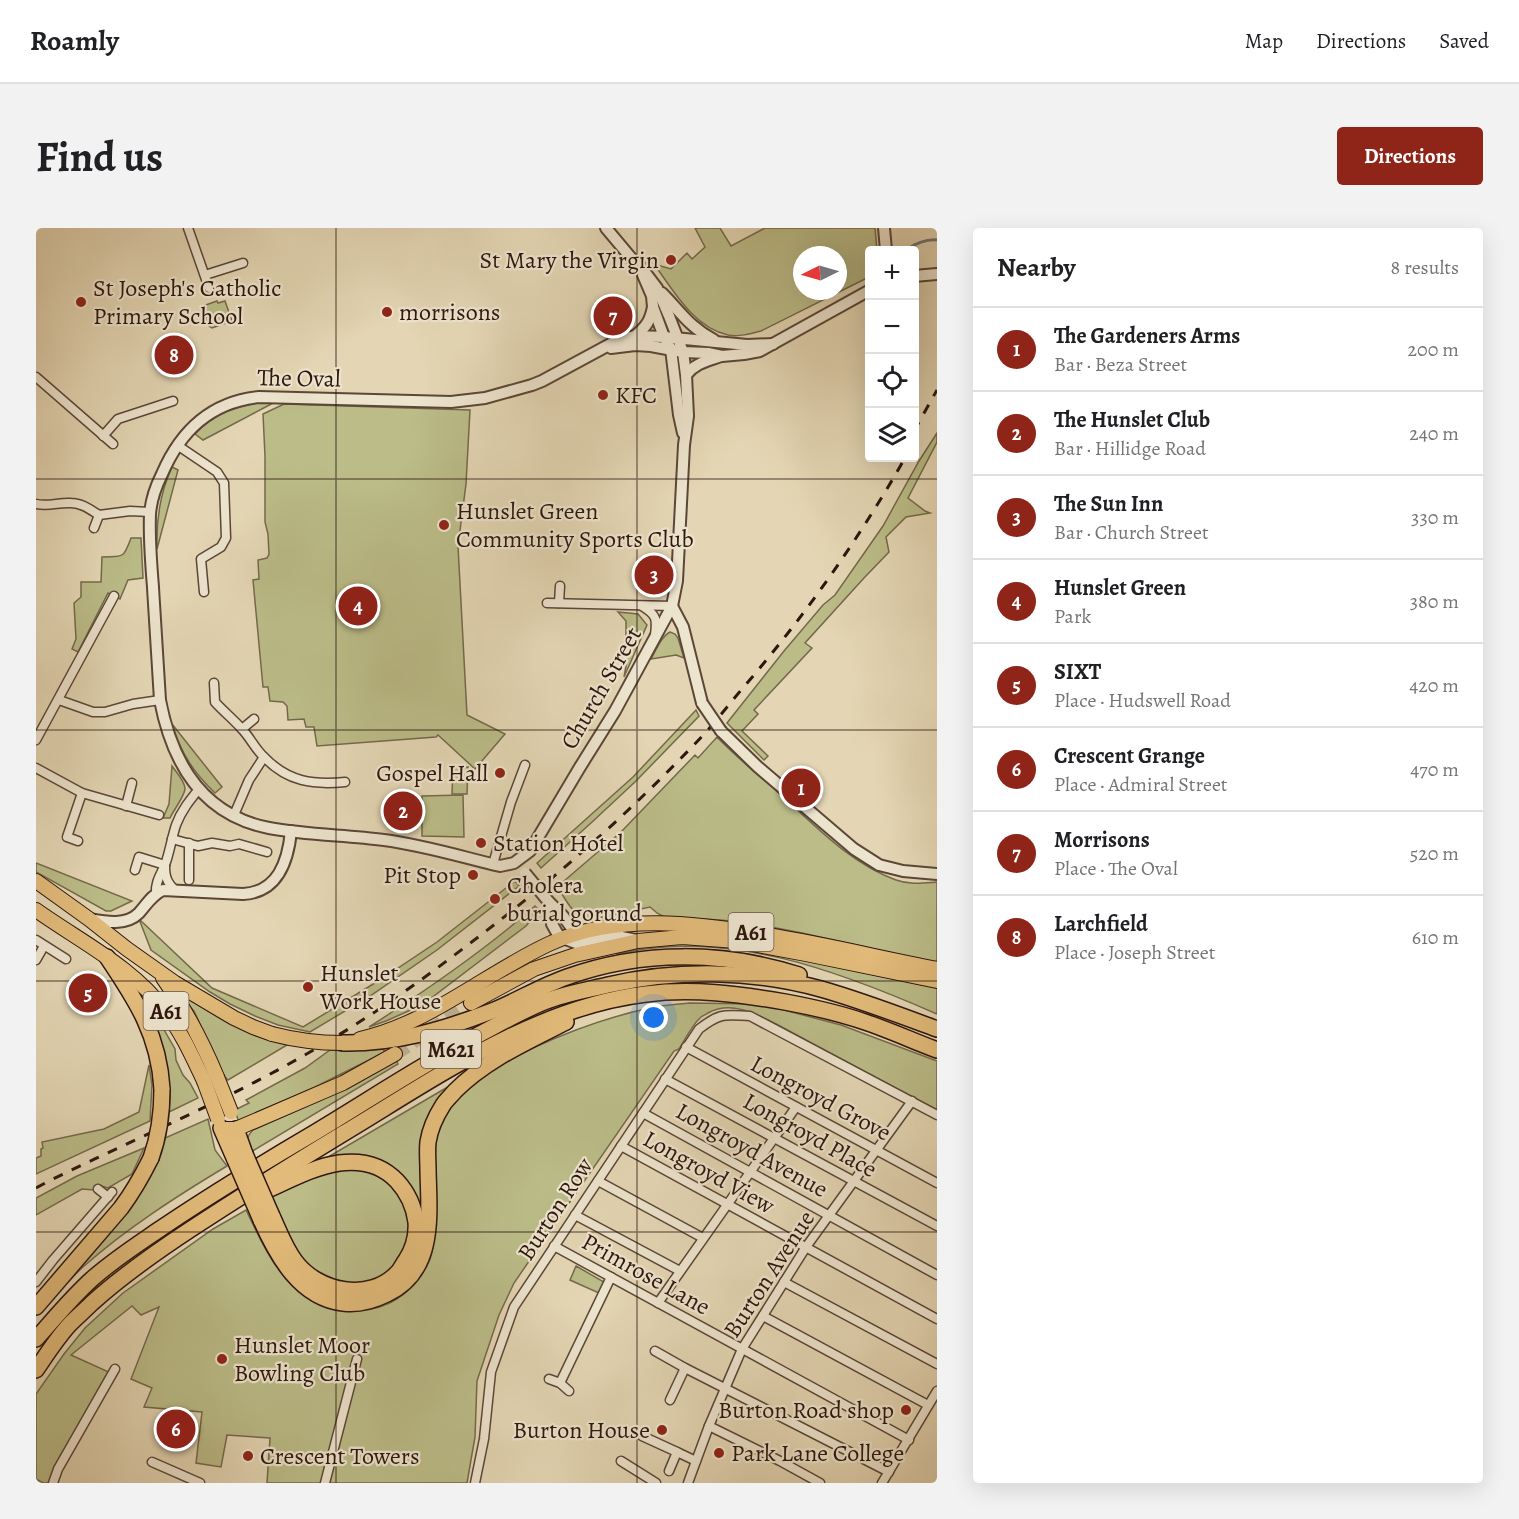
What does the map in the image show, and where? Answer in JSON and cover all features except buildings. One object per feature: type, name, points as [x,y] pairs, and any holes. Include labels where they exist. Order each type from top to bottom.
[{"type":"highway","name":"A61","points":[[36,881],[127,950],[175,983],[234,1018],[272,1034],[309,1042],[342,1044],[369,1037],[406,1023],[551,943],[572,939],[592,929],[642,923],[721,927],[827,945],[937,969]]},
{"type":"highway","name":"A61","points":[[36,910],[107,957],[137,980],[155,998],[231,1112],[225,1125]]},
{"type":"highway","name":"A61","points":[[471,1003],[534,969],[564,958],[599,948],[638,941],[682,937],[736,941],[937,981]]},
{"type":"highway","points":[[36,1307],[126,1201],[143,1175],[156,1145],[162,1106],[157,1053],[149,1028],[134,999],[107,957]]},
{"type":"highway","points":[[342,1044],[366,1044],[425,1034],[493,1010],[567,977],[620,962],[667,957],[738,960],[782,970],[866,996],[937,1028]]},
{"type":"highway","name":"A61","points":[[154,967],[188,1014],[204,1045],[211,1079],[225,1125]]},
{"type":"highway","name":"M621","points":[[36,1339],[93,1278],[119,1257],[185,1212],[441,1054],[503,1021],[546,1002],[632,980],[664,976],[745,975],[782,980],[819,989],[937,1028]]},
{"type":"highway","name":"M621","points":[[36,1370],[70,1324],[112,1285],[150,1256],[302,1158],[456,1066],[542,1022],[603,1002],[649,993],[732,993],[806,1006],[863,1021],[937,1050]]},
{"type":"highway","points":[[395,1054],[343,1083],[225,1125],[266,1218],[281,1259],[309,1290],[321,1297],[340,1303],[372,1301],[394,1290],[407,1280],[419,1264],[427,1240],[428,1144],[431,1128],[444,1103],[488,1063],[603,1002]]},
{"type":"highway","points":[[193,1227],[302,1174],[337,1163],[354,1162],[367,1163],[380,1168],[403,1187],[411,1200],[417,1230],[412,1251],[398,1272],[382,1284],[366,1290],[342,1290],[315,1280],[304,1271],[294,1261],[266,1218]]},
{"type":"street","points":[[188,228],[209,288]]},
{"type":"street","name":"Church Street","points":[[514,863],[530,851],[574,775],[615,711],[672,606],[677,581],[687,416],[683,352],[657,288],[606,228]]},
{"type":"street","points":[[884,228],[886,246]]},
{"type":"street","points":[[205,274],[243,263]]},
{"type":"street","name":"Church Street","points":[[637,264],[652,296],[653,307],[671,350],[684,445]]},
{"type":"street","points":[[919,276],[937,274]]},
{"type":"street","points":[[657,288],[688,322],[704,335],[718,342]]},
{"type":"street","points":[[686,375],[691,368],[700,363],[722,356],[760,351],[865,293]]},
{"type":"street","points":[[635,336],[650,321],[653,307]]},
{"type":"street","name":"The Oval","points":[[514,863],[500,866],[385,840],[267,827],[234,815],[220,807],[199,789],[180,762],[174,749],[160,700],[150,512],[159,480],[167,463],[177,445],[200,419],[222,406],[245,398],[260,396],[430,403],[461,401],[508,392],[543,381],[618,340],[635,336],[747,345],[773,344]]},
{"type":"street","name":"The Oval","points":[[604,348],[635,345],[722,356]]},
{"type":"street","points":[[36,377],[113,444]]},
{"type":"street","points":[[104,436],[118,419],[173,401]]},
{"type":"street","points":[[177,445],[217,472],[224,483],[226,538],[221,547],[201,559],[204,592]]},
{"type":"street","points":[[36,504],[49,506],[71,502],[99,515],[130,511],[150,512]]},
{"type":"street","points":[[94,528],[99,515]]},
{"type":"street","points":[[559,603],[560,586]]},
{"type":"street","points":[[37,735],[59,700],[114,596]]},
{"type":"street","points":[[547,603],[672,606],[683,627],[702,703],[721,731],[758,767],[870,860],[879,865],[903,871],[937,874]]},
{"type":"street","points":[[640,605],[654,616],[655,635]]},
{"type":"street","points":[[104,616],[114,621]]},
{"type":"street","points":[[214,683],[214,702],[242,729],[264,758],[281,771],[296,779],[313,783],[345,782]]},
{"type":"street","points":[[59,700],[93,712],[105,712],[133,704],[160,700]]},
{"type":"street","points":[[242,729],[254,719]]},
{"type":"street","points":[[234,815],[249,780],[264,758]]},
{"type":"street","points":[[493,864],[511,802],[525,765]]},
{"type":"street","points":[[36,768],[82,794],[159,815]]},
{"type":"street","points":[[126,806],[132,783]]},
{"type":"street","points":[[176,891],[165,877],[165,865],[176,825],[183,810],[199,789]]},
{"type":"street","points":[[78,841],[67,837],[82,794]]},
{"type":"street","points":[[89,919],[115,922],[129,920],[138,914],[156,893],[163,890],[243,894],[263,890],[282,870],[291,831]]},
{"type":"street","points":[[172,839],[198,846],[212,843],[230,846],[239,844],[267,852]]},
{"type":"street","points":[[189,843],[189,880]]},
{"type":"street","points":[[135,870],[139,857],[165,865]]},
{"type":"street","points":[[514,863],[549,902],[552,924],[557,933],[572,939],[612,935],[638,941]]},
{"type":"street","points":[[156,893],[160,872],[165,865]]},
{"type":"street","points":[[564,958],[571,951],[572,939]]},
{"type":"street","points":[[36,940],[66,959]]},
{"type":"street","points":[[36,960],[44,946]]},
{"type":"street","name":"Burton Row","points":[[475,1483],[484,1439],[491,1372],[514,1307],[699,1029],[710,1020],[722,1015],[750,1016],[912,1101]]},
{"type":"street","name":"Longroyd Grove","points":[[686,1047],[937,1183]]},
{"type":"street","name":"Longroyd Place","points":[[665,1078],[937,1226]]},
{"type":"street","points":[[912,1101],[937,1115]]},
{"type":"street","name":"Burton Avenue","points":[[688,1483],[709,1426],[742,1349],[806,1248],[912,1101]]},
{"type":"street","points":[[658,1303],[796,1107]]},
{"type":"street","name":"Longroyd Avenue","points":[[643,1113],[937,1275]]},
{"type":"street","name":"Longroyd View","points":[[621,1146],[937,1319]]},
{"type":"street","points":[[598,1181],[703,1238]]},
{"type":"street","points":[[36,1282],[110,1195],[98,1189]]},
{"type":"street","points":[[575,1215],[680,1271]]},
{"type":"street","name":"Primrose Lane","points":[[554,1246],[909,1440]]},
{"type":"street","points":[[560,1383],[611,1277]]},
{"type":"street","points":[[784,1282],[937,1364]]},
{"type":"street","points":[[763,1316],[928,1406]]},
{"type":"street","points":[[655,1351],[889,1472]]},
{"type":"street","points":[[325,1483],[357,1359]]},
{"type":"street","points":[[670,1400],[685,1368]]},
{"type":"street","points":[[53,1483],[57,1469],[115,1369]]},
{"type":"street","points":[[549,1379],[560,1383],[568,1391]]},
{"type":"street","points":[[882,1483],[937,1391]]},
{"type":"street","points":[[709,1426],[820,1483]]},
{"type":"street","points":[[642,1436],[696,1461]]},
{"type":"street","points":[[669,1471],[677,1452]]},
{"type":"street","points":[[621,1461],[656,1483]]},
{"type":"street","points":[[152,1462],[200,1483]]},
{"type":"green space","points":[[695,228],[720,228],[731,246],[765,228],[875,228],[877,246],[865,246],[865,279],[847,288],[847,246],[793,246],[793,300],[823,300],[761,331],[749,334],[728,335],[705,325],[685,307],[654,264],[671,269],[687,253],[692,259],[705,247]]},
{"type":"green space","points":[[217,301],[218,303],[225,301],[232,321],[212,328],[209,326],[203,306]]},
{"type":"green space","points":[[263,402],[275,402],[203,440],[195,434],[210,421],[226,412]]},
{"type":"green space","points":[[284,404],[470,410],[466,484],[458,546],[467,715],[505,734],[475,769],[438,735],[436,737],[317,746],[314,727],[306,727],[304,719],[288,720],[287,706],[283,702],[270,701],[268,687],[263,687],[253,580],[259,579],[258,560],[267,558],[269,554],[265,522],[263,414]]},
{"type":"green space","points":[[937,433],[937,442],[908,498],[930,513],[906,517],[886,537],[889,552],[805,643],[812,648],[754,710],[758,714],[742,731],[768,756],[764,760],[727,723],[784,651],[823,605],[835,595],[883,526]]},
{"type":"green space","points":[[172,467],[178,470],[157,549],[160,507],[164,487]]},
{"type":"green space","points":[[131,538],[141,538],[143,578],[128,580],[120,599],[108,593],[78,652],[72,649],[76,639],[74,603],[81,597],[81,582],[101,582],[102,557],[121,555]]},
{"type":"green space","points":[[618,612],[638,614],[647,625],[624,677],[626,621]]},
{"type":"green space","points":[[670,632],[678,638],[684,658],[676,655],[651,659],[661,640]]},
{"type":"green space","points":[[696,710],[699,716],[636,781],[541,868],[537,863],[633,777]]},
{"type":"green space","points":[[172,724],[222,787],[215,793],[189,762]]},
{"type":"green space","points":[[717,737],[849,855],[901,882],[937,882],[937,963],[756,924],[664,917],[650,907],[589,920],[578,915],[570,907],[557,887],[621,832],[695,755],[698,758]]},
{"type":"green space","points":[[172,766],[183,782],[185,791],[170,818],[163,818],[169,804]]},
{"type":"green space","points":[[453,767],[468,767],[467,794],[452,794]]},
{"type":"green space","points":[[463,795],[464,837],[422,836],[422,796]]},
{"type":"green space","points":[[36,863],[132,901],[106,911],[36,872]]},
{"type":"green space","points":[[515,881],[519,886],[437,950],[370,996],[310,1032],[278,1025],[255,1016],[210,992],[151,950],[139,919],[212,988],[303,1027],[437,942]]},
{"type":"green space","points":[[535,906],[539,910],[526,926],[422,1005],[369,1027],[455,970]]},
{"type":"green space","points":[[675,943],[737,946],[937,988],[937,1014],[861,983],[781,958],[740,950],[699,946],[658,947],[617,954],[616,951]]},
{"type":"green space","points":[[180,992],[205,1010],[231,1024],[287,1045],[228,1080],[224,1076],[194,1011],[178,994]]},
{"type":"green space","points":[[690,1003],[756,1004],[780,1009],[841,1025],[937,1061],[937,1110],[753,1013],[735,1008],[717,1009],[701,1017],[679,1049],[674,1051],[514,1283],[499,1315],[477,1381],[475,1437],[467,1483],[267,1483],[270,1438],[227,1435],[221,1467],[196,1463],[202,1412],[144,1407],[152,1388],[131,1379],[159,1307],[141,1315],[132,1306],[71,1355],[111,1373],[51,1483],[43,1483],[36,1479],[36,1394],[85,1328],[123,1293],[213,1229],[246,1210],[272,1260],[295,1288],[310,1299],[327,1306],[347,1310],[373,1309],[396,1300],[409,1289],[430,1259],[435,1229],[434,1154],[439,1128],[451,1104],[479,1079],[533,1048],[562,1035],[607,1019],[658,1006]]},
{"type":"green space","points":[[159,1021],[175,1049],[176,1060],[183,1075],[198,1098],[169,1112],[166,1067],[154,1023]]},
{"type":"green space","points":[[383,1049],[385,1052],[315,1087],[238,1120],[235,1110],[249,1103],[246,1100],[305,1068],[330,1050]]},
{"type":"green space","points":[[396,1060],[398,1064],[249,1153],[247,1140],[253,1130],[321,1100]]},
{"type":"green space","points":[[149,1065],[152,1085],[150,1121],[36,1174],[36,1158],[41,1156],[42,1142],[104,1129],[139,1112]]},
{"type":"green space","points":[[463,1078],[436,1107],[426,1212],[421,1212],[413,1191],[405,1180],[323,1160]]},
{"type":"green space","points":[[208,1119],[215,1150],[227,1166],[171,1201],[117,1239],[83,1267],[47,1304],[159,1156],[165,1138]]},
{"type":"green space","points":[[144,1148],[132,1174],[108,1188],[98,1185],[94,1190],[82,1189],[36,1215],[36,1198],[77,1176]]},
{"type":"green space","points":[[344,1167],[376,1172],[395,1187],[407,1205],[410,1227],[405,1250],[394,1268],[378,1279],[366,1283],[343,1283],[332,1280],[302,1259],[283,1230],[270,1197]]},
{"type":"green space","points":[[576,1266],[604,1282],[601,1294],[570,1280]]},
{"type":"waterway","points":[[913,246],[920,242],[937,240]]},
{"type":"tunnel","points":[[395,1054],[471,1003]]},
{"type":"railway","points":[[919,422],[937,390]]},
{"type":"railway","points":[[36,1188],[232,1094],[337,1036],[437,968],[501,920],[562,869],[622,816],[679,760],[707,731],[770,656],[812,602],[851,545],[903,462]]},
{"type":"place","name":"St Mary the Virgin","points":[[671,260]]},
{"type":"place","name":"St Joseph's Catholic Primary School","points":[[81,302]]},
{"type":"place","name":"morrisons","points":[[387,312]]},
{"type":"place","name":"Morrisons","points":[[613,316]]},
{"type":"place","name":"Larchfield","points":[[174,355]]},
{"type":"place","name":"KFC","points":[[603,395]]},
{"type":"place","name":"Hunslet Green Community Sports Club","points":[[444,525]]},
{"type":"place","name":"The Sun Inn","points":[[654,575]]},
{"type":"place","name":"Hunslet Green","points":[[358,606]]},
{"type":"place","name":"Gospel Hall","points":[[500,773]]},
{"type":"place","name":"The Gardeners Arms","points":[[801,788]]},
{"type":"place","name":"The Hunslet Club","points":[[403,811]]},
{"type":"place","name":"Station Hotel","points":[[481,843]]},
{"type":"place","name":"Pit Stop","points":[[473,875]]},
{"type":"place","name":"Cholera burial gorund","points":[[495,899]]},
{"type":"place","name":"Hunslet Work House","points":[[308,987]]},
{"type":"place","name":"SIXT","points":[[88,993]]},
{"type":"place","name":"Hunslet Moor Bowling Club","points":[[222,1359]]},
{"type":"place","name":"Burton Road shop","points":[[906,1410]]},
{"type":"place","name":"Crescent Grange","points":[[176,1429]]},
{"type":"place","name":"Burton House","points":[[662,1430]]},
{"type":"place","name":"Park Lane College","points":[[719,1453]]},
{"type":"place","name":"Crescent Towers","points":[[248,1456]]}]
